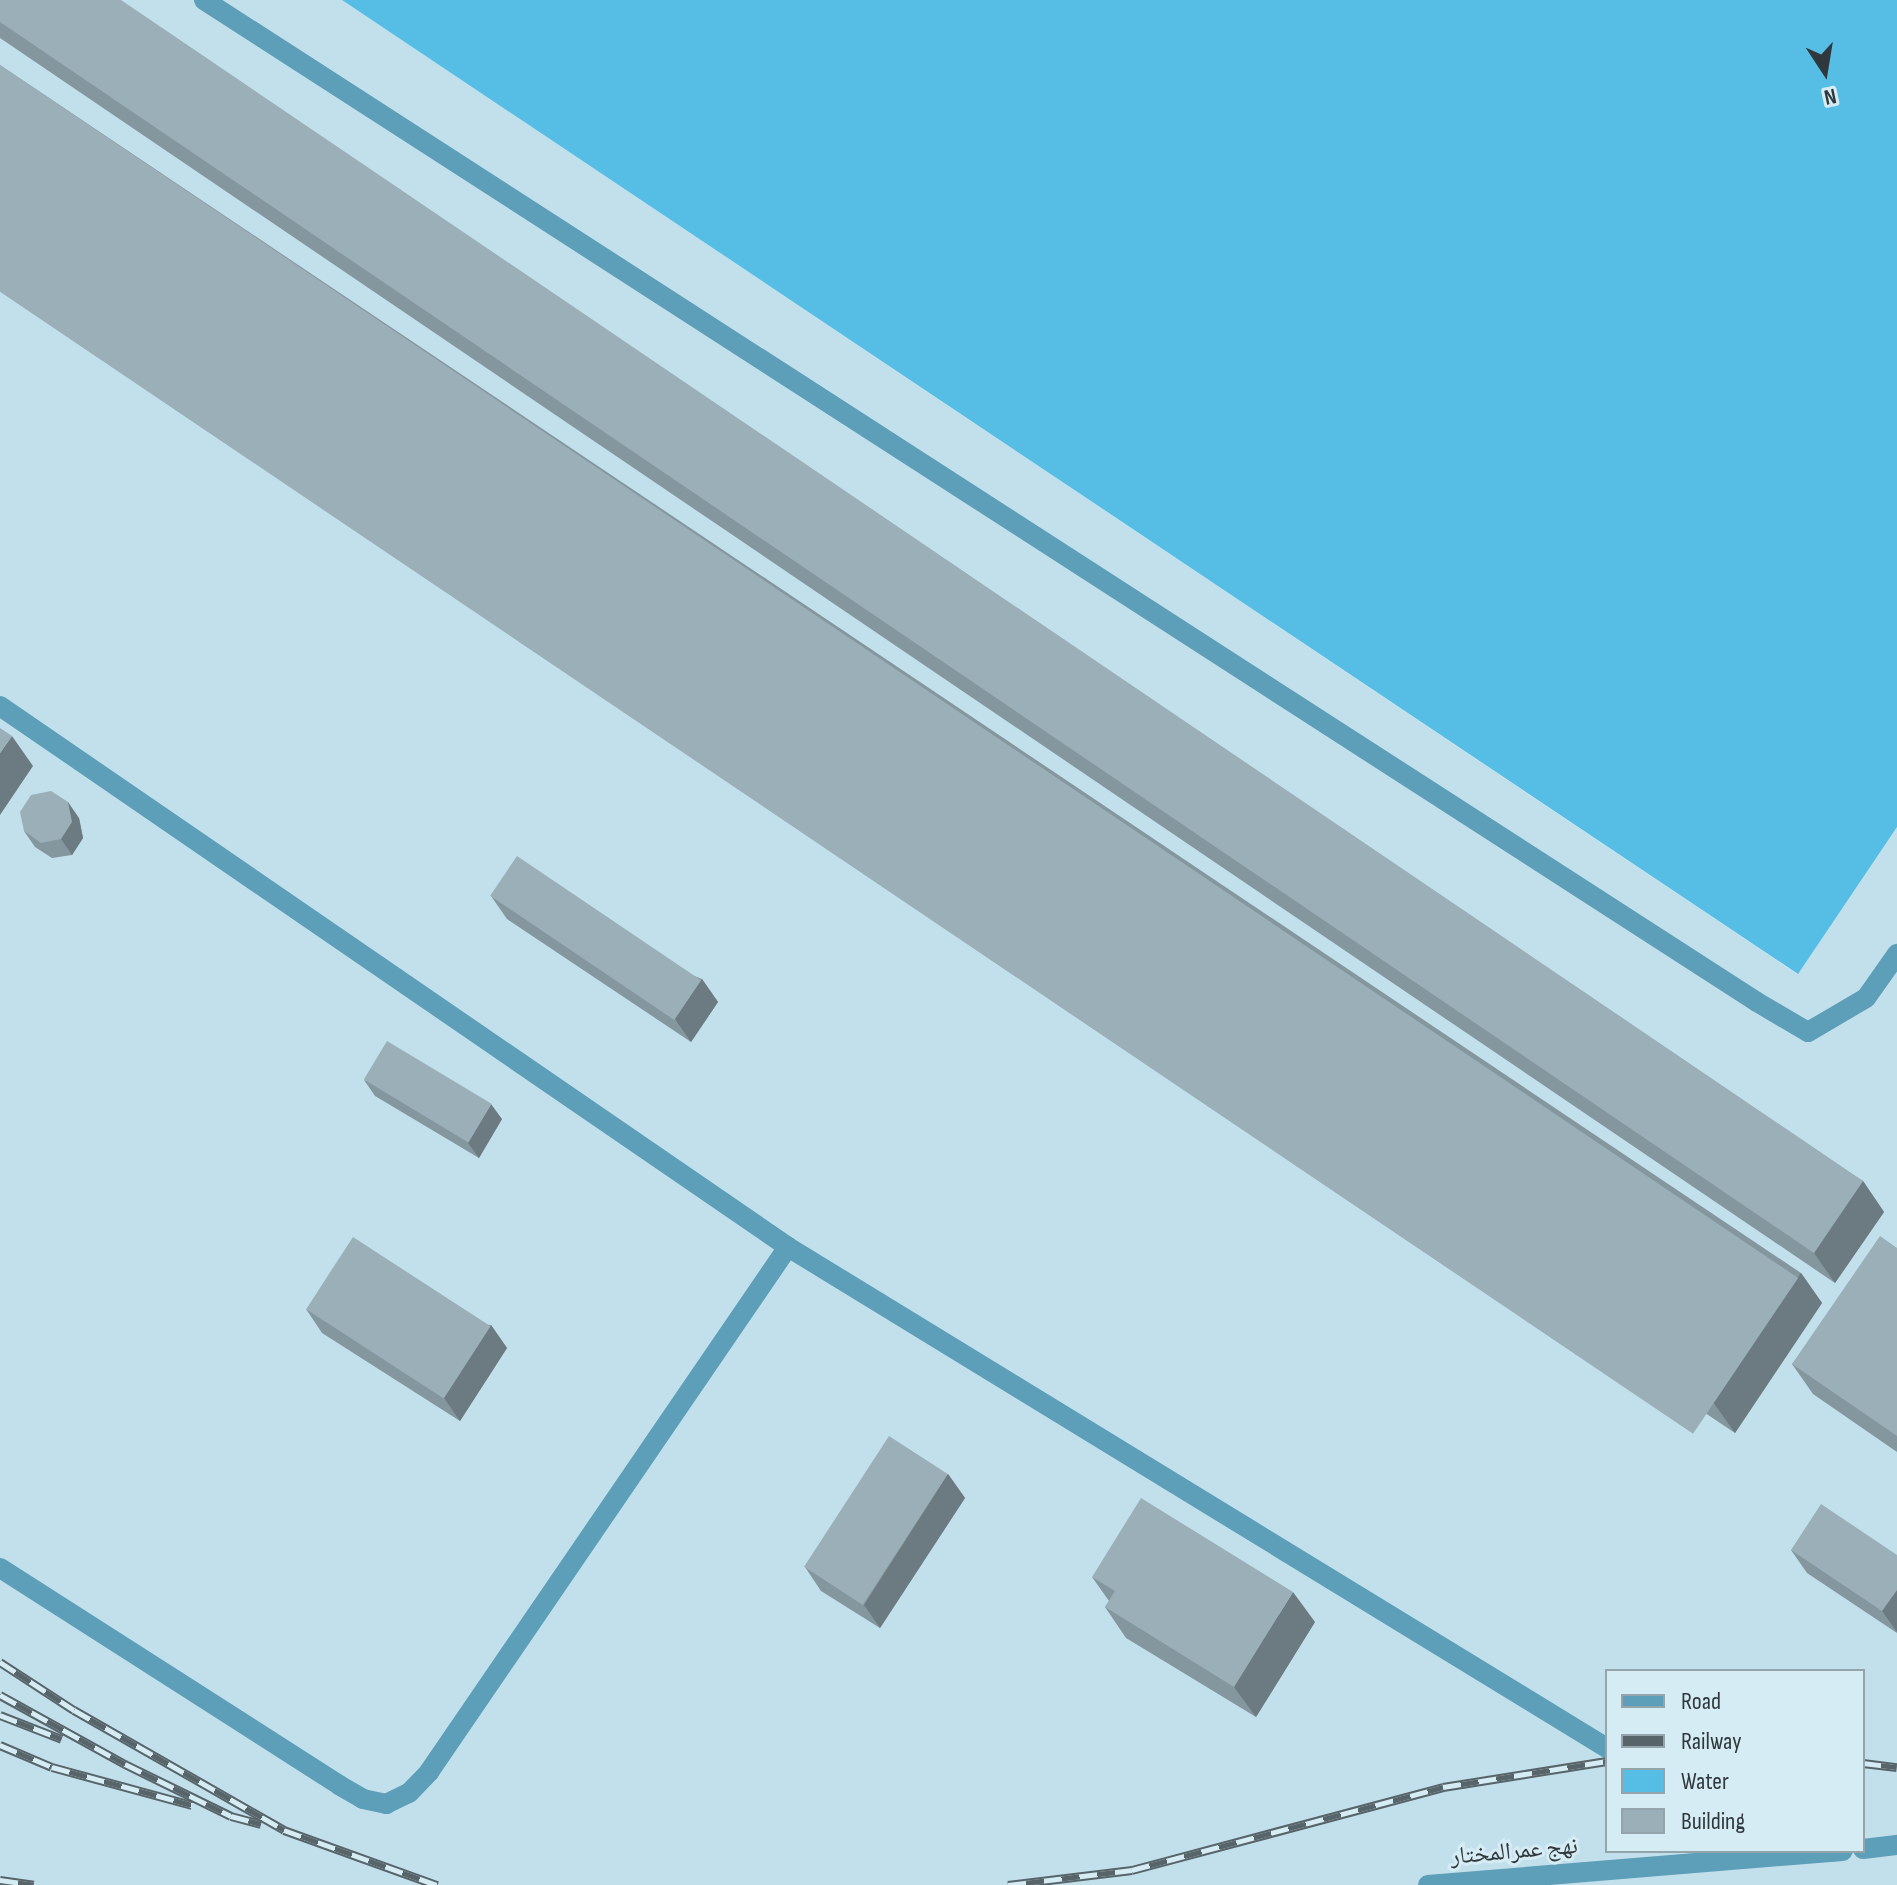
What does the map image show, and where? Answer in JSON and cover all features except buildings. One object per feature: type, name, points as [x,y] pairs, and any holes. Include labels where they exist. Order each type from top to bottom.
[{"type":"street","points":[[204,0],[1808,1032],[1866,998],[1897,954]]},
{"type":"street","points":[[0,706],[788,1247],[1605,1747]]},
{"type":"street","points":[[0,1568],[339,1785],[363,1799],[386,1804],[409,1793],[429,1772],[788,1247]]},
{"type":"street","points":[[1865,1849],[1897,1845]]},
{"type":"street","name":"نهج عمرالمختار","points":[[1428,1885],[1777,1853]]},
{"type":"shaded area","points":[[0,0],[342,0],[1797,974],[1897,827],[1897,1885],[0,1885]]},
{"type":"water","points":[[342,0],[1897,0],[1897,827],[1798,974]]},
{"type":"railway","points":[[0,1662],[74,1710],[284,1830],[437,1885]]},
{"type":"railway","points":[[0,1695],[125,1764],[231,1816],[261,1824]]},
{"type":"railway","points":[[0,1715],[62,1739]]},
{"type":"railway","points":[[0,1745],[52,1767],[192,1805]]},
{"type":"railway","points":[[1008,1885],[1132,1870],[1443,1787],[1605,1761]]},
{"type":"railway","points":[[1865,1763],[1897,1767]]},
{"type":"railway","points":[[0,1880],[34,1885]]}]
